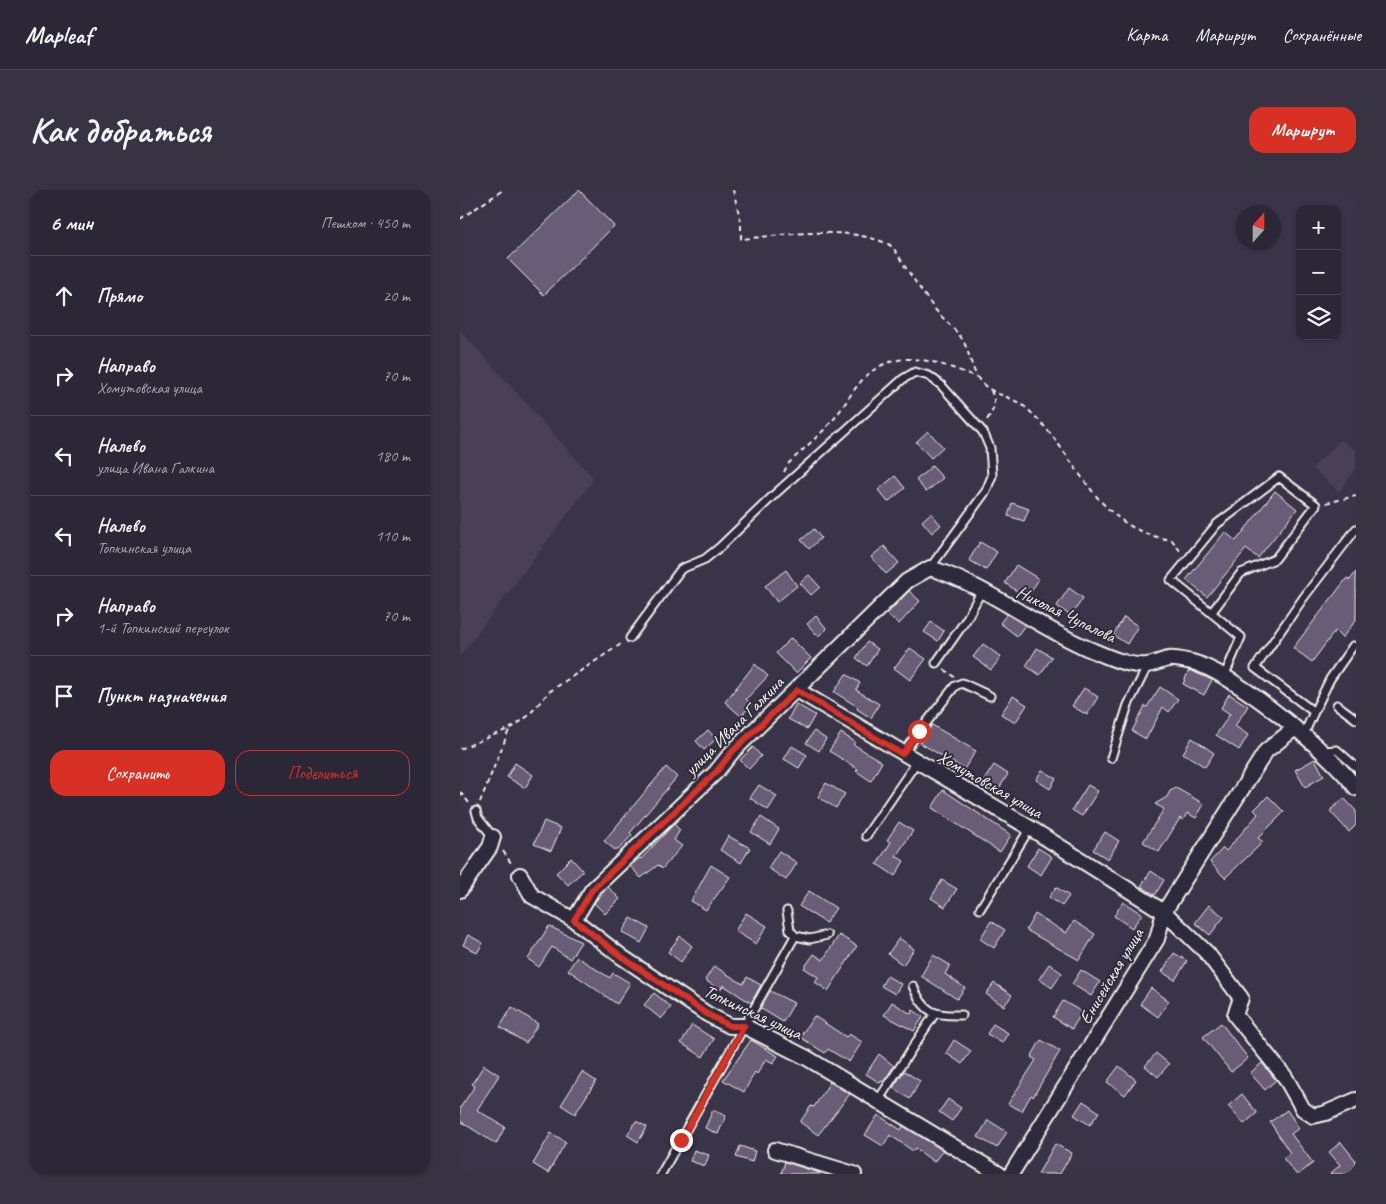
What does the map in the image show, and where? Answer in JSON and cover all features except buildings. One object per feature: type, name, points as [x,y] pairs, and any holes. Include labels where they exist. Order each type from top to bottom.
[{"type":"street","name":"Николая Чупалова","points":[[930,568],[950,574],[1088,648],[1124,661],[1148,665],[1170,659],[1193,663],[1224,676],[1299,732],[1344,772],[1356,788]]},
{"type":"street","name":"улица Ивана Галкина","points":[[574,920],[592,890],[716,772],[733,751],[907,581],[930,568]]},
{"type":"street","name":"Хомутовская улица","points":[[797,690],[916,763],[1030,828],[1164,912],[1207,953],[1240,998],[1235,1015],[1285,1077],[1303,1109],[1313,1116],[1326,1114],[1356,1100]]},
{"type":"street","name":"Енисейская улица","points":[[1011,1174],[1158,939],[1164,912],[1266,750],[1299,732]]},
{"type":"street","points":[[460,890],[490,847],[493,837]]},
{"type":"street","name":"Топкинская улица","points":[[520,875],[532,896],[574,920],[622,957],[707,1014],[730,1026],[744,1026],[821,1066],[877,1102],[999,1174]]},
{"type":"street","points":[[775,1150],[854,1174]]},
{"type":"lane","points":[[630,638],[681,569],[705,559],[720,547],[776,493],[903,379],[915,372],[929,376],[983,432],[990,448],[992,476],[986,491],[930,568]]},
{"type":"lane","points":[[1212,612],[1241,573],[1275,559],[1316,505],[1279,477],[1217,524],[1171,580],[1241,637],[1224,676]]},
{"type":"lane","points":[[1314,712],[1255,668],[1304,597],[1356,529]]},
{"type":"lane","points":[[936,663],[966,620],[981,592]]},
{"type":"lane","points":[[1299,732],[1314,712],[1330,679],[1353,646]]},
{"type":"lane","points":[[1111,758],[1128,705],[1148,665]]},
{"type":"lane","points":[[902,754],[955,686],[962,683],[990,696]]},
{"type":"lane","points":[[1337,705],[1356,719]]},
{"type":"lane","points":[[1320,751],[1337,750],[1356,766]]},
{"type":"lane","points":[[866,836],[916,763]]},
{"type":"lane","points":[[476,811],[478,818],[493,837]]},
{"type":"lane","points":[[980,909],[1030,828]]},
{"type":"lane","points":[[788,911],[790,930],[794,936],[810,939],[827,935]]},
{"type":"lane","points":[[661,1174],[794,936]]},
{"type":"lane","points":[[913,986],[924,1007],[934,1015],[962,1016]]},
{"type":"lane","points":[[877,1102],[934,1015]]},
{"type":"path","points":[[460,219],[503,190]]},
{"type":"path","points":[[733,190],[740,222],[741,239],[824,233],[865,237],[890,245],[934,309],[961,337],[977,377],[991,391],[995,400],[994,409],[986,422],[983,432]]},
{"type":"path","points":[[991,391],[1010,397],[1024,406],[1043,425],[1106,508],[1129,526],[1161,539],[1172,540],[1185,562]]},
{"type":"path","points":[[1316,505],[1356,496]]},
{"type":"path","points":[[460,750],[509,729],[528,716],[549,692],[630,638]]},
{"type":"path","points":[[936,663],[962,683]]},
{"type":"path","points":[[460,792],[476,811],[509,729]]},
{"type":"path","points":[[493,837],[520,875]]},
{"type":"shaded area","points":[[460,330],[594,479],[460,656]]},
{"type":"shaded area","points":[[1341,440],[1356,451],[1356,468],[1339,492],[1312,468]]},
{"type":"route","points":[[681,1140],[744,1026],[730,1026],[707,1014],[622,957],[574,920],[592,890],[716,772],[733,751],[797,690],[902,754],[919,731]]}]
